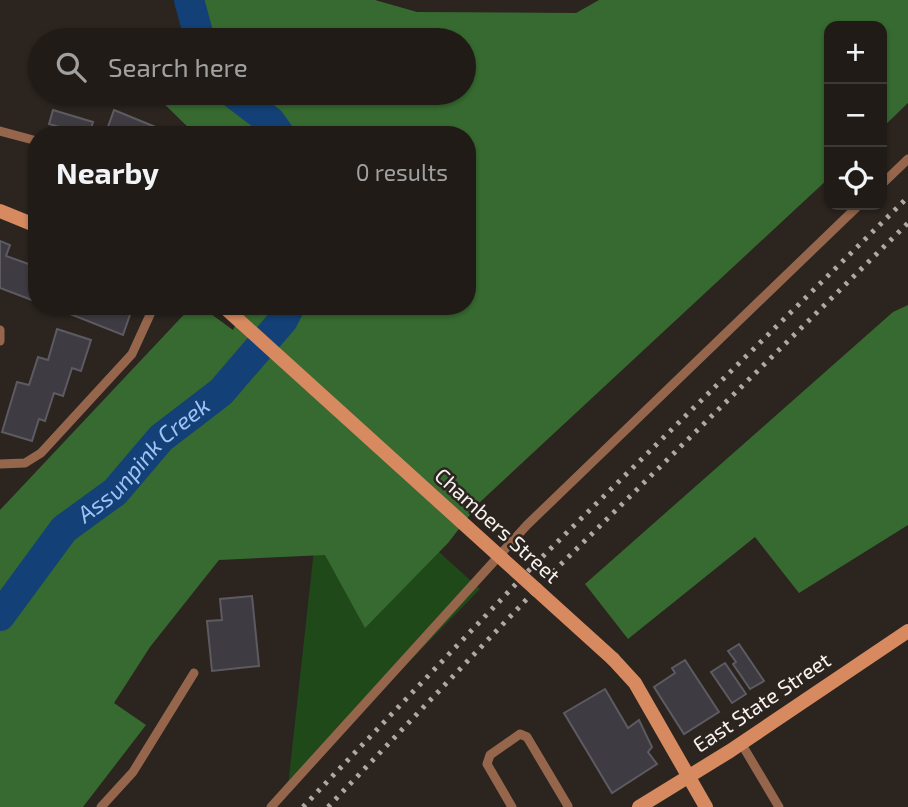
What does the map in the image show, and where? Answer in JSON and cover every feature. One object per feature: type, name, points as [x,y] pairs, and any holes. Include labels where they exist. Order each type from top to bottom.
[{"type":"street","points":[[0,211],[28,222]]},
{"type":"street","name":"Chambers Street","points":[[233,315],[613,659],[635,683],[706,807]]},
{"type":"street","name":"East State Street","points":[[639,807],[741,743],[908,631]]},
{"type":"lane","points":[[0,131],[28,139]]},
{"type":"lane","points":[[887,179],[908,159]]},
{"type":"lane","points":[[271,807],[338,737],[422,637],[473,588],[527,526],[854,210]]},
{"type":"lane","points":[[0,464],[25,463],[41,453],[132,354],[150,315]]},
{"type":"lane","points":[[0,330],[0,341]]},
{"type":"lane","points":[[101,807],[133,772],[194,673]]},
{"type":"lane","points":[[512,807],[487,764],[490,755],[520,734],[527,737],[568,806]]},
{"type":"lane","points":[[741,743],[779,807]]},
{"type":"green space","points":[[204,0],[375,0],[417,12],[576,13],[599,0],[908,0],[908,103],[887,123],[887,21],[824,21],[824,183],[479,503],[448,543],[365,628],[325,555],[219,560],[150,647],[114,703],[146,725],[83,807],[0,807],[0,510],[184,315],[212,315],[233,330],[240,316],[244,315],[476,315],[476,126],[187,126],[165,105],[476,105],[476,28],[184,28]]},
{"type":"green space","points":[[908,305],[908,525],[799,593],[755,537],[628,639],[585,584],[893,312]]},
{"type":"green space","points":[[325,449],[480,589],[288,786]]},
{"type":"building","points":[[53,110],[93,122],[92,126],[49,124]]},
{"type":"building","points":[[114,110],[153,126],[108,126]]},
{"type":"building","points":[[0,241],[10,245],[6,256],[28,264],[28,299],[0,288]]},
{"type":"building","points":[[73,315],[130,315],[123,335]]},
{"type":"building","points":[[57,329],[91,340],[81,371],[72,368],[63,396],[54,393],[45,421],[39,419],[32,441],[2,432],[17,382],[29,385],[38,357],[48,360]]},
{"type":"building","points":[[252,596],[259,666],[212,671],[207,621],[222,620],[220,599]]},
{"type":"building","points":[[739,644],[764,681],[750,689],[733,664],[736,662],[728,651]]},
{"type":"building","points":[[685,660],[719,712],[684,734],[654,687],[675,673],[672,668]]},
{"type":"building","points":[[725,663],[746,694],[732,703],[711,672]]},
{"type":"building","points":[[605,689],[628,728],[639,720],[652,747],[648,752],[657,764],[612,793],[564,713]]},
{"type":"waterway","name":"Assunpink Creek","points":[[189,0],[197,28]]},
{"type":"waterway","name":"Assunpink Creek","points":[[249,105],[274,126]]},
{"type":"waterway","name":"Assunpink Creek","points":[[0,616],[64,529],[115,492],[161,438],[221,392],[286,315]]},
{"type":"railway","points":[[303,807],[535,564],[908,197]]},
{"type":"railway","points":[[328,807],[548,577],[908,223]]}]
